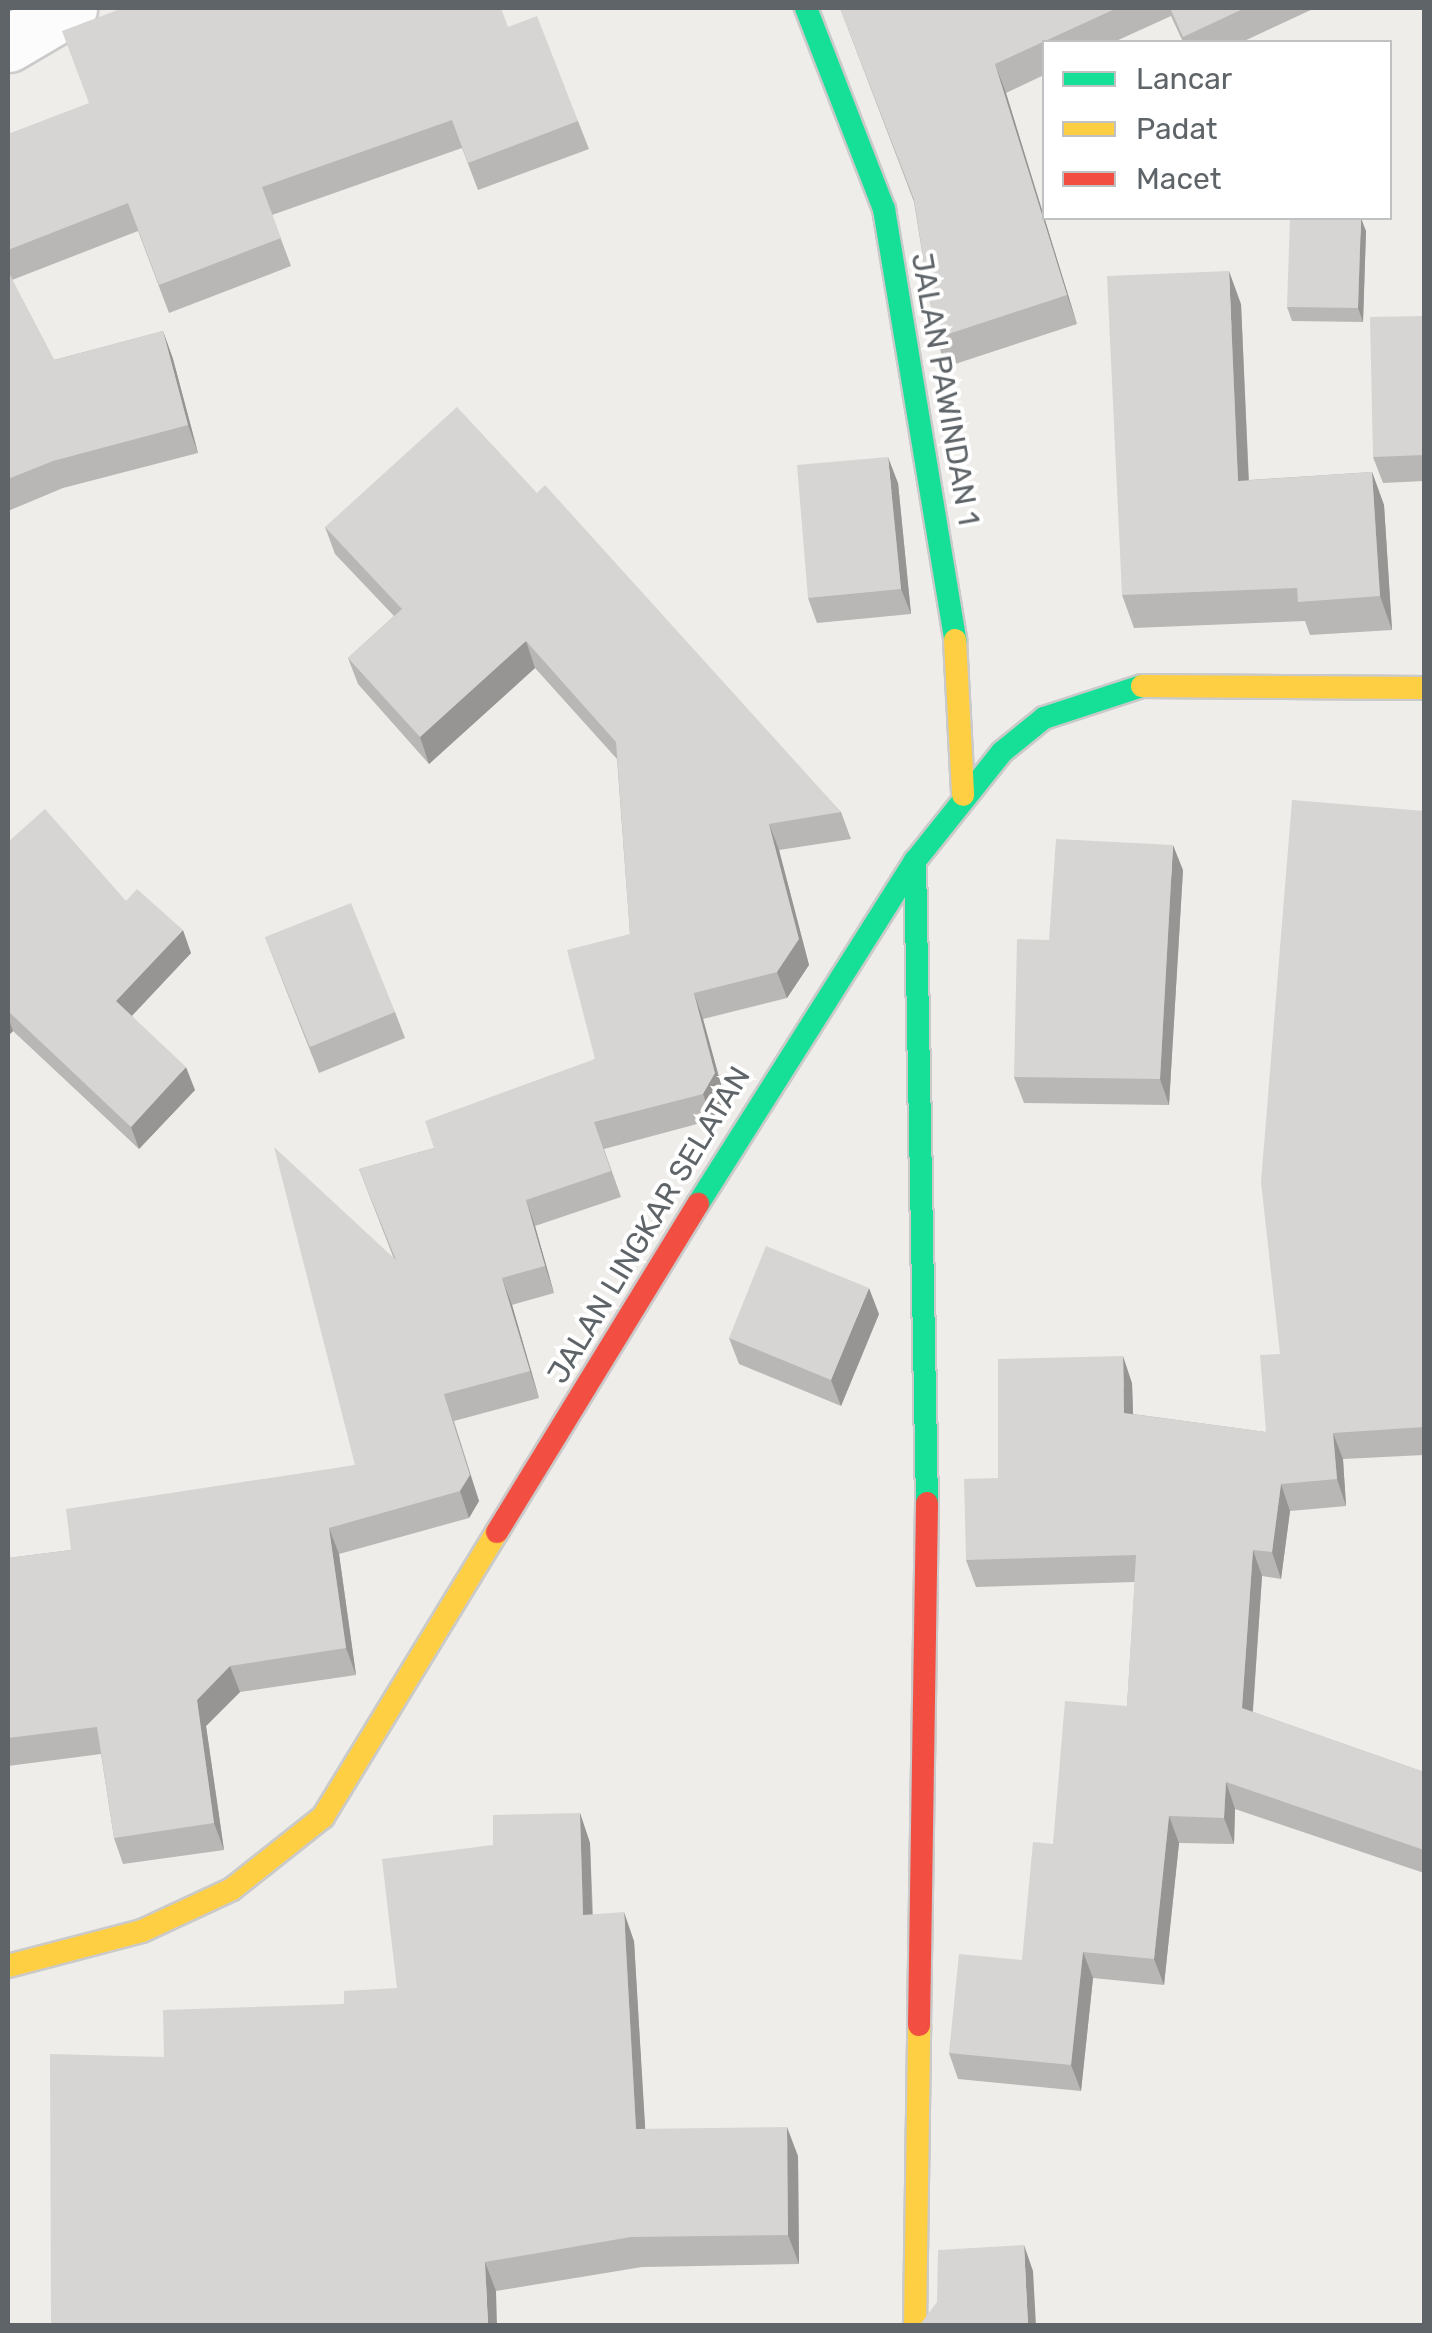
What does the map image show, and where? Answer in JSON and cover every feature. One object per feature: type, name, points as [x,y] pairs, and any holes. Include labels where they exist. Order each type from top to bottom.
[{"type":"street","points":[[8,44],[68,8]]},
{"type":"street","name":"JALAN PAWINDAN 1","points":[[806,8],[884,209],[954,631],[963,795]]},
{"type":"street","name":"JALAN LINGKAR SELATAN","points":[[8,1966],[142,1931],[214,1898],[323,1816],[915,861],[963,795],[1044,718],[1140,686],[1424,688]]},
{"type":"street","points":[[915,861],[928,1439],[915,2326]]},
{"type":"building","points":[[123,8],[501,8],[508,27],[537,16],[578,121],[468,163],[452,120],[262,187],[281,238],[159,285],[128,203],[8,250],[8,134],[89,103],[62,31]]},
{"type":"building","points":[[840,8],[1117,8],[995,64],[1067,295],[936,338],[914,199]]},
{"type":"building","points":[[1170,8],[1245,8],[1183,37]]},
{"type":"building","points":[[1290,220],[1361,220],[1358,308],[1287,307]]},
{"type":"building","points":[[8,271],[54,360],[163,331],[188,425],[53,461],[8,479]]},
{"type":"building","points":[[1229,271],[1238,481],[1372,472],[1380,596],[1298,602],[1297,588],[1122,595],[1107,276]]},
{"type":"building","points":[[1424,316],[1424,455],[1373,457],[1370,317]]},
{"type":"building","points":[[457,407],[537,493],[545,485],[841,812],[769,824],[799,939],[777,972],[694,993],[715,1073],[703,1094],[594,1122],[611,1171],[526,1200],[545,1266],[502,1278],[530,1371],[444,1394],[470,1475],[460,1491],[329,1528],[346,1648],[230,1666],[197,1700],[214,1823],[114,1838],[97,1727],[8,1738],[8,1558],[71,1550],[66,1509],[355,1465],[274,1147],[396,1260],[359,1169],[434,1148],[425,1121],[595,1059],[567,950],[630,934],[616,742],[526,641],[420,737],[348,658],[402,609],[325,527]]},
{"type":"building","points":[[888,457],[901,589],[808,598],[797,465]]},
{"type":"building","points":[[1292,800],[1424,811],[1424,1427],[1333,1433],[1337,1479],[1281,1484],[1272,1552],[1253,1550],[1242,1708],[1424,1772],[1424,1850],[1226,1782],[1224,1818],[1169,1816],[1154,1959],[1083,1952],[1071,2065],[949,2053],[959,1954],[1022,1960],[1033,1842],[1053,1844],[1065,1701],[1127,1706],[1136,1555],[966,1560],[964,1479],[998,1478],[998,1359],[1123,1356],[1124,1413],[1266,1432],[1260,1355],[1280,1354],[1261,1182]]},
{"type":"building","points":[[45,809],[126,901],[137,889],[183,930],[116,1001],[186,1067],[131,1127],[8,1011],[8,842]]},
{"type":"building","points":[[1056,839],[1173,845],[1160,1079],[1014,1077],[1017,939],[1049,940]]},
{"type":"building","points":[[351,903],[395,1012],[310,1047],[265,937]]},
{"type":"building","points":[[766,1246],[869,1288],[831,1380],[729,1338]]},
{"type":"building","points":[[580,1813],[583,1915],[624,1912],[636,2129],[787,2127],[788,2235],[631,2237],[485,2262],[488,2326],[51,2326],[50,2054],[164,2057],[163,2010],[344,2004],[344,1991],[397,1988],[382,1859],[493,1845],[493,1815]]},
{"type":"building","points":[[1024,2245],[1028,2326],[919,2326],[937,2302],[938,2250]]},
{"type":"traffic: fast","points":[[806,8],[884,209],[955,640]]},
{"type":"traffic: fast","points":[[698,1204],[915,861],[1002,752],[1044,718],[1142,686]]},
{"type":"traffic: fast","points":[[915,861],[927,1503]]},
{"type":"traffic: slow","points":[[955,640],[963,795]]},
{"type":"traffic: slow","points":[[1142,686],[1424,688]]},
{"type":"traffic: slow","points":[[8,1966],[142,1931],[232,1889],[323,1817],[497,1532]]},
{"type":"traffic: slow","points":[[915,2326],[919,2025]]},
{"type":"traffic: jam","points":[[497,1532],[698,1204]]},
{"type":"traffic: jam","points":[[919,2025],[927,1503]]}]
